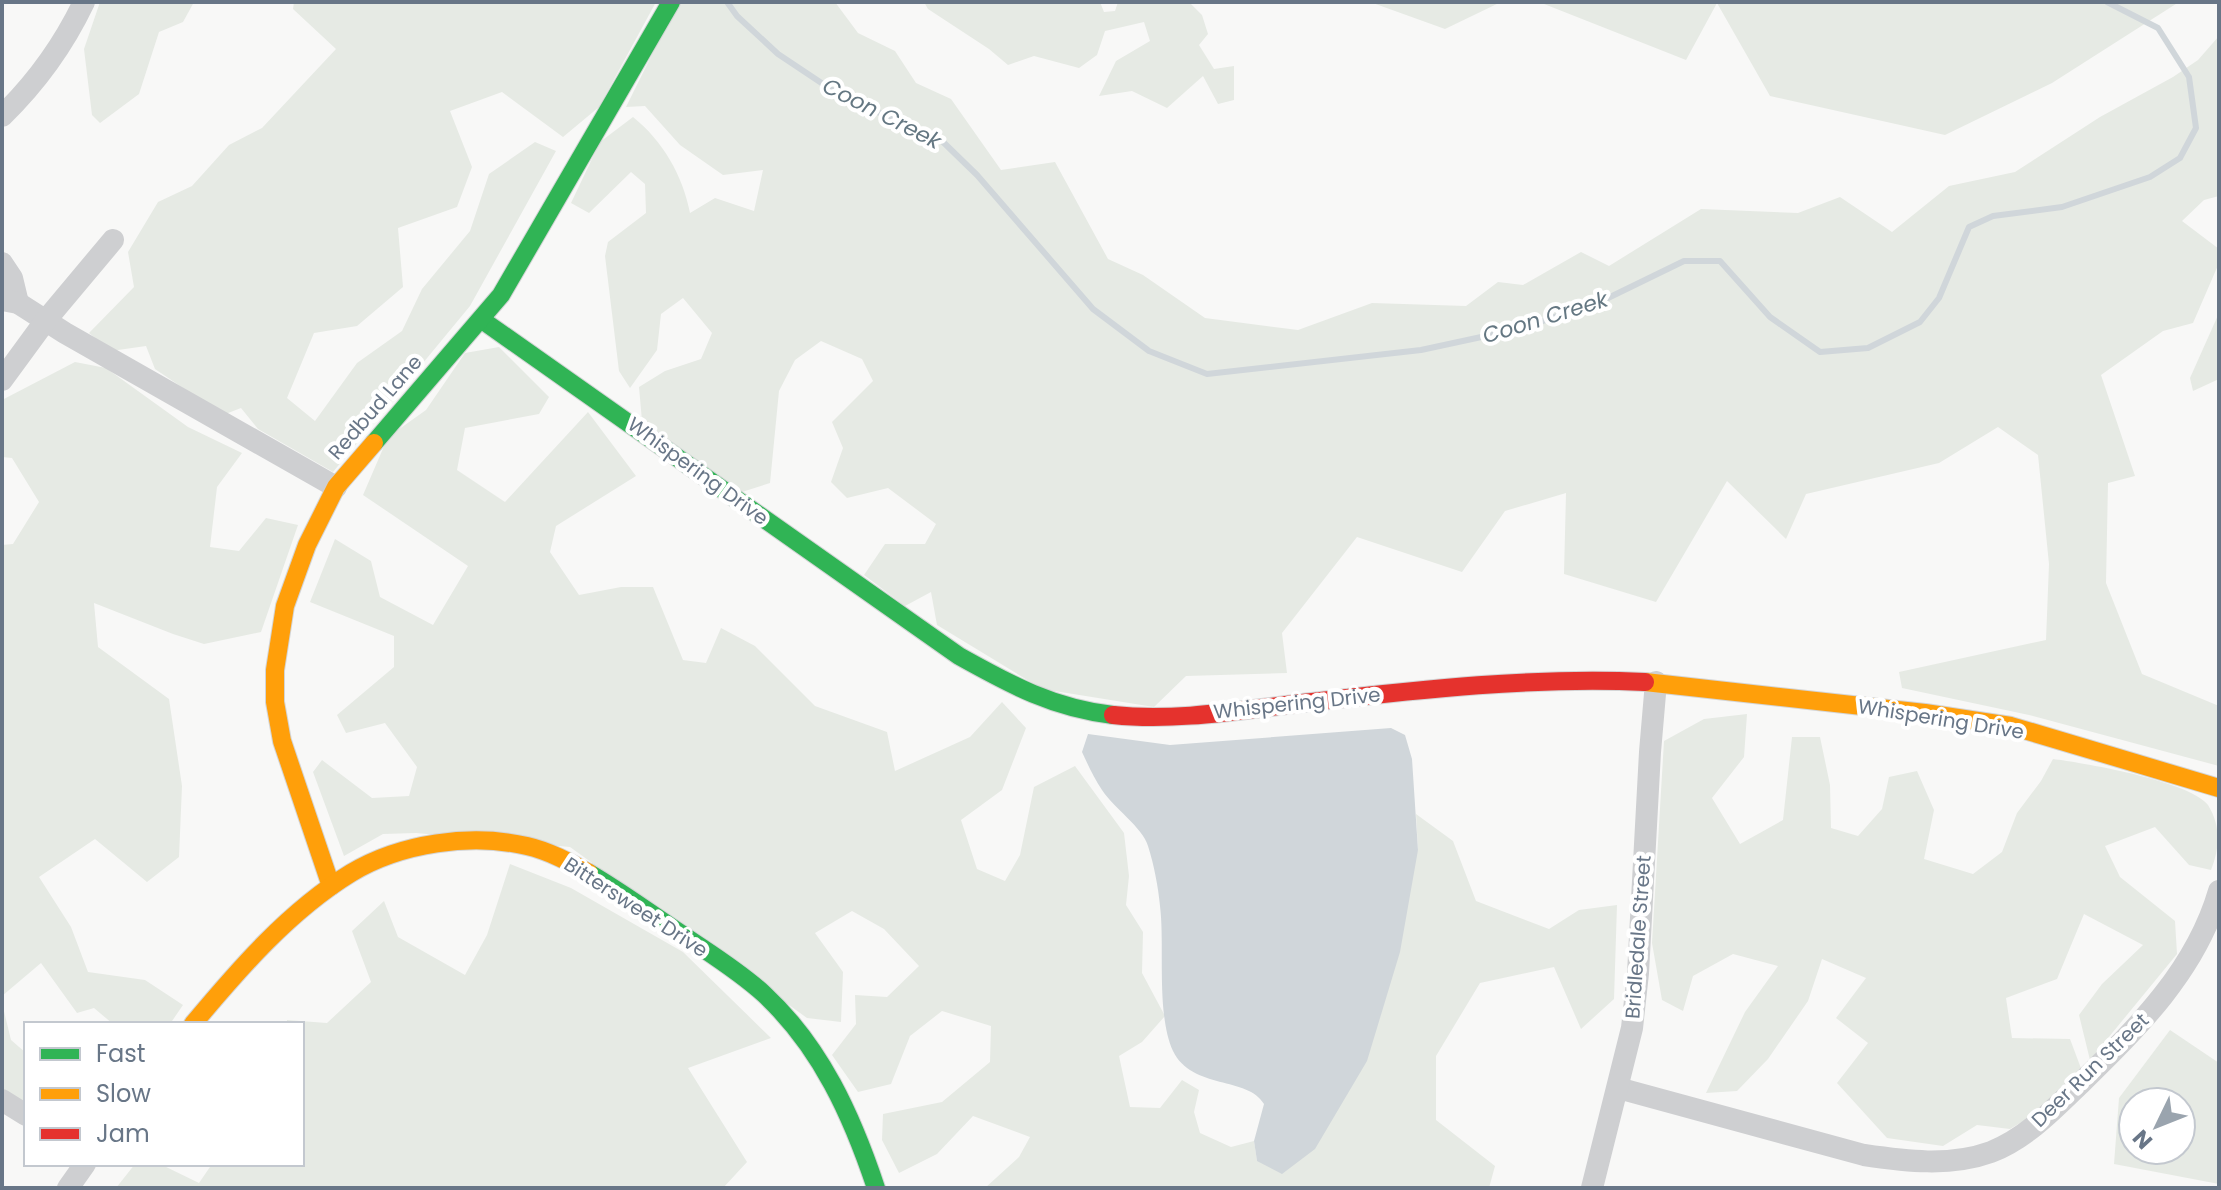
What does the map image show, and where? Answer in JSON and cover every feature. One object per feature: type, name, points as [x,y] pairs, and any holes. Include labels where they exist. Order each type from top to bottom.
[{"type":"street","points":[[2,116],[45,71],[70,32],[84,2]]},
{"type":"street","name":"Redbud Lane","points":[[331,886],[280,734],[275,693],[277,649],[290,587],[336,487],[501,295],[671,2]]},
{"type":"street","points":[[2,380],[46,320],[113,240]]},
{"type":"street","points":[[2,263],[12,278],[10,301],[336,487]]},
{"type":"street","name":"Whispering Drive","points":[[482,320],[911,624],[995,678],[1049,703],[1098,715],[1193,715],[1452,686],[1582,679],[1656,682],[2011,726],[2219,788]]},
{"type":"street","name":"Bridledale Street","points":[[1592,1188],[1632,1028],[1656,682]]},
{"type":"street","name":"Bittersweet Drive","points":[[195,1022],[228,984],[331,886],[371,863],[453,841],[517,843],[554,854],[582,869],[767,996],[800,1032],[830,1076],[849,1112],[876,1188]]},
{"type":"street","name":"Deer Run Street","points":[[1618,1088],[1864,1155],[1938,1161],[1991,1152],[2021,1136],[2045,1117],[2126,1039],[2168,992],[2192,954],[2213,912],[2219,891]]},
{"type":"street","points":[[2,1100],[24,1114]]},
{"type":"street","points":[[68,1188],[84,1166]]},
{"type":"shaded area","points":[[100,2],[194,2],[183,22],[159,32],[139,94],[100,123],[92,115],[84,49]]},
{"type":"shaded area","points":[[294,2],[656,2],[599,107],[563,137],[502,92],[450,111],[472,167],[457,207],[398,228],[403,287],[357,326],[314,333],[287,398],[315,421],[357,363],[402,331],[422,289],[470,231],[489,174],[535,142],[556,151],[470,306],[333,472],[258,429],[241,408],[223,415],[155,369],[146,346],[111,351],[89,333],[134,287],[128,252],[158,202],[192,186],[229,145],[262,128],[336,49],[293,9]]},
{"type":"shaded area","points":[[678,2],[835,2],[858,33],[895,51],[916,83],[951,99],[1001,170],[1055,162],[1108,259],[1143,275],[1205,318],[1298,330],[1372,303],[1466,306],[1498,282],[1523,285],[1581,252],[1609,266],[1701,209],[1798,213],[1840,197],[1892,232],[1949,186],[2015,172],[2100,117],[2173,77],[2198,60],[2219,36],[2219,196],[2204,200],[2182,221],[2219,249],[2219,263],[2193,323],[2163,331],[2101,375],[2135,476],[2108,483],[2106,583],[2142,674],[2219,706],[2219,766],[2029,715],[1902,688],[1899,672],[2046,640],[2049,564],[2038,455],[1998,427],[1939,463],[1806,494],[1786,539],[1727,481],[1656,602],[1564,574],[1566,493],[1505,511],[1462,572],[1357,537],[1282,633],[1287,673],[1186,676],[1154,707],[1042,689],[937,625],[931,592],[905,606],[864,575],[885,544],[925,544],[936,524],[888,488],[847,498],[831,482],[843,448],[832,422],[873,381],[862,359],[821,341],[795,360],[779,391],[770,483],[742,492],[642,421],[639,387],[665,371],[701,359],[712,333],[683,298],[661,314],[657,350],[630,388],[619,371],[605,256],[608,242],[646,213],[645,184],[631,172],[589,213],[571,203],[600,142],[633,117],[654,137],[670,160],[690,213],[715,198],[754,211],[763,170],[723,175],[680,145],[645,106],[626,107]]},
{"type":"shaded area","points":[[924,2],[1100,2],[1104,12],[1115,11],[1118,2],[1189,2],[1202,15],[1208,34],[1199,45],[1214,69],[1234,66],[1234,100],[1218,104],[1203,76],[1167,108],[1132,91],[1099,96],[1116,61],[1150,41],[1144,22],[1105,31],[1097,55],[1079,68],[1034,56],[1008,65],[928,9]]},
{"type":"shaded area","points":[[1370,2],[1501,2],[1445,29]]},
{"type":"shaded area","points":[[1539,2],[2179,2],[2052,83],[1945,135],[1770,96],[1717,3],[1686,60]]},
{"type":"shaded area","points":[[2219,313],[2219,379],[2193,391],[2190,378]]},
{"type":"shaded area","points":[[499,347],[549,397],[539,414],[465,428],[457,470],[505,502],[588,412],[636,476],[556,526],[550,552],[579,595],[621,587],[653,587],[683,660],[706,663],[721,628],[755,646],[815,706],[887,732],[895,771],[970,737],[1002,702],[1026,728],[1002,790],[961,820],[977,869],[1005,881],[1020,855],[1034,787],[1075,766],[1124,833],[1129,876],[1126,905],[1143,932],[1142,973],[1165,1016],[1142,1042],[1119,1056],[1130,1107],[1160,1108],[1182,1080],[1199,1090],[1194,1112],[1200,1133],[1231,1147],[1254,1141],[1257,1161],[1418,850],[1416,814],[1453,841],[1476,901],[1549,929],[1579,910],[1617,905],[1614,999],[1581,1029],[1554,967],[1480,983],[1436,1056],[1436,1120],[1495,1166],[1489,1188],[985,1188],[1019,1157],[1030,1137],[973,1116],[937,1154],[899,1173],[882,1140],[883,1114],[942,1102],[990,1062],[991,1026],[942,1011],[910,1036],[891,1084],[858,1092],[832,1055],[856,1024],[855,995],[887,997],[919,966],[884,929],[852,911],[815,933],[843,972],[841,1022],[807,1018],[570,847],[416,833],[383,834],[344,856],[313,772],[322,760],[372,798],[409,796],[417,767],[385,723],[346,733],[337,715],[394,667],[394,636],[310,602],[335,539],[371,561],[380,597],[433,625],[468,566],[363,495],[388,437],[426,410],[465,353]]},
{"type":"shaded area","points":[[75,362],[106,368],[188,427],[242,453],[217,487],[210,547],[239,551],[266,518],[298,525],[261,632],[204,644],[94,603],[98,647],[169,699],[182,786],[179,857],[147,882],[95,839],[39,877],[71,927],[88,972],[145,980],[183,1005],[171,1022],[111,1022],[94,1008],[77,1013],[41,963],[2,996],[2,545],[13,544],[39,502],[12,458],[2,457],[2,400]]},
{"type":"shaded area","points":[[1747,714],[1744,757],[1712,798],[1740,844],[1783,820],[1792,737],[1820,737],[1830,785],[1831,828],[1858,836],[1882,809],[1889,777],[1917,771],[1934,810],[1924,859],[1973,874],[2002,852],[2017,813],[2053,759],[2159,781],[2181,788],[2208,805],[2218,837],[2211,870],[2189,865],[2155,827],[2105,846],[2120,877],[2175,921],[2177,954],[2090,1060],[2079,1015],[2102,984],[2143,945],[2084,914],[2057,979],[2006,998],[2012,1038],[2070,1039],[2082,1071],[2042,1110],[2010,1129],[1977,1125],[1943,1146],[1887,1138],[1837,1083],[1868,1043],[1836,1018],[1866,978],[1822,959],[1808,1001],[1768,1059],[1737,1091],[1706,1093],[1745,1012],[1778,966],[1733,954],[1693,976],[1683,1011],[1662,1000],[1652,943],[1664,741],[1704,719]]},
{"type":"shaded area","points":[[1391,728],[1405,735],[1412,759],[1418,850],[1400,952],[1367,1061],[1315,1149],[1282,1174],[1257,1161],[1254,1141],[1264,1104],[1246,1089],[1193,1072],[1173,1051],[1164,1018],[1159,898],[1148,846],[1140,832],[1102,790],[1082,752],[1088,734],[1170,745]]},
{"type":"shaded area","points":[[510,864],[571,888],[683,952],[771,1038],[688,1068],[747,1162],[723,1188],[116,1188],[133,1166],[164,1166],[199,1183],[211,1166],[304,1166],[304,1022],[287,1020],[327,1023],[371,982],[352,931],[384,901],[398,937],[465,975],[487,935]]},
{"type":"shaded area","points":[[2,1003],[11,1040],[24,1051],[24,1107],[2,1091]]},
{"type":"shaded area","points":[[2170,1030],[2219,1063],[2219,1184],[2124,1166],[2197,1166],[2197,1086],[2128,1086]]},
{"type":"shaded area","points":[[2117,1124],[2117,1165],[2114,1164]]},
{"type":"waterway","name":"Coon Creek","points":[[727,2],[737,16],[778,54],[841,96],[941,140],[977,175],[1093,309],[1149,351],[1207,374],[1421,350],[1523,328],[1606,299],[1684,261],[1720,261],[1770,317],[1820,352],[1868,348],[1920,322],[1939,298],[1969,227],[1993,216],[2062,207],[2150,177],[2180,158],[2196,128],[2189,77],[2158,28],[2107,2]]},
{"type":"traffic: fast","points":[[374,443],[501,295],[671,2]]},
{"type":"traffic: fast","points":[[482,320],[959,656],[1015,686],[1052,701],[1113,715]]},
{"type":"traffic: fast","points":[[589,873],[734,970],[784,1015],[832,1084],[876,1188]]},
{"type":"traffic: slow","points":[[331,886],[282,741],[275,702],[275,670],[285,606],[307,545],[336,487],[374,443]]},
{"type":"traffic: slow","points":[[1645,682],[1925,713],[2011,726],[2219,788]]},
{"type":"traffic: slow","points":[[195,1022],[247,962],[307,905],[351,873],[392,854],[437,843],[505,842],[543,851],[589,873]]},
{"type":"traffic: jam","points":[[1113,715],[1188,716],[1478,685],[1561,681],[1645,682]]}]
